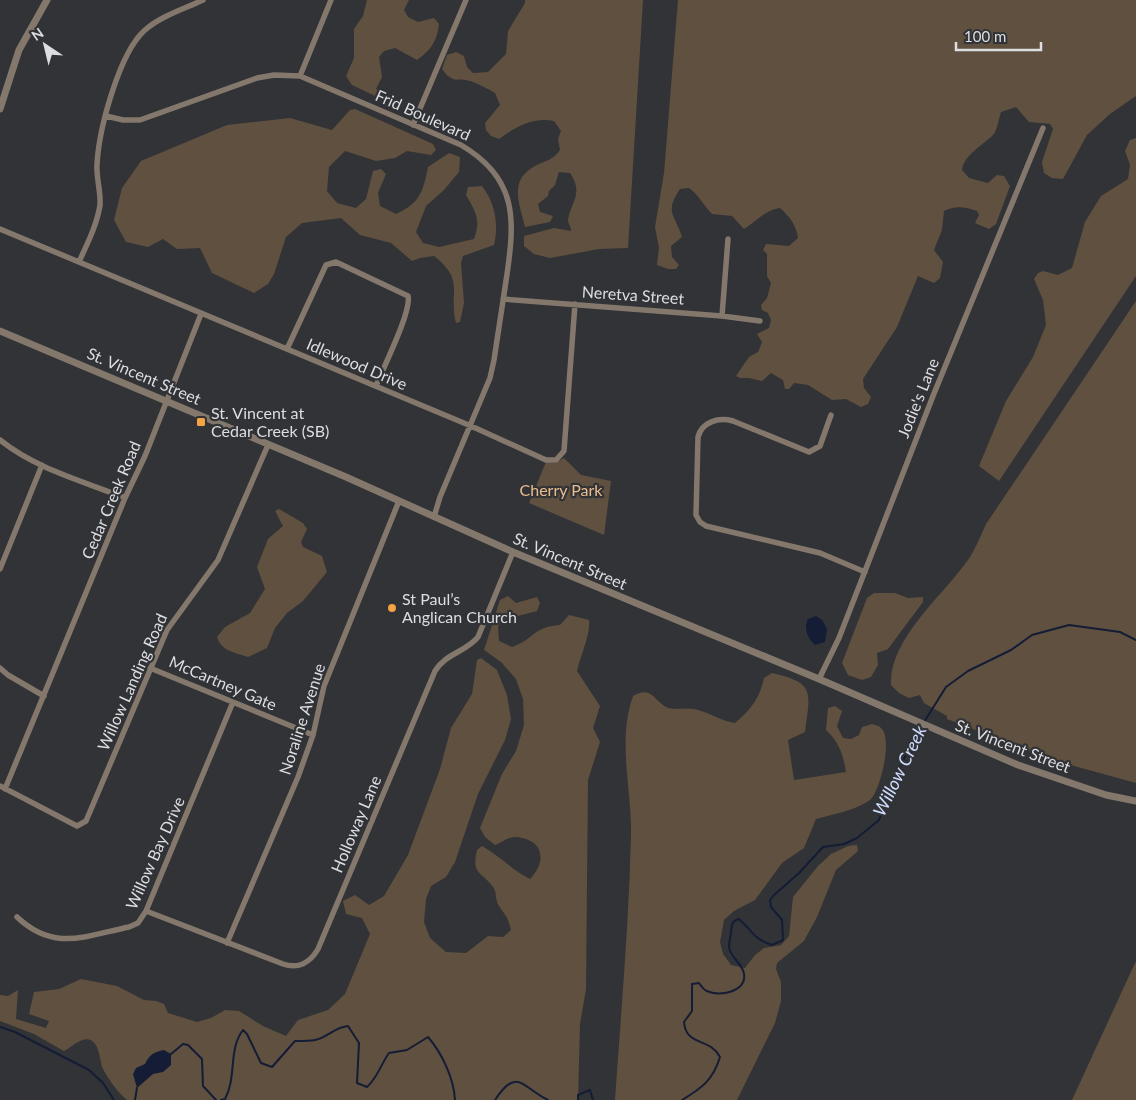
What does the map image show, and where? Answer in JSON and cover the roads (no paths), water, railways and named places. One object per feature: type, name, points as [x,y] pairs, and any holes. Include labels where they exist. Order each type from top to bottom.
[{"type":"street","points":[[0,109],[19,50],[47,0]]},
{"type":"street","points":[[79,262],[93,229],[100,205],[97,164],[106,116],[115,83],[132,47],[144,31],[161,19],[203,0]]},
{"type":"street","points":[[300,76],[331,0]]},
{"type":"street","points":[[413,125],[466,0]]},
{"type":"street","name":"Frid Boulevard","points":[[106,116],[123,120],[140,120],[257,78],[274,75],[300,76],[473,152],[492,169],[504,188],[510,206],[513,226],[492,369],[434,517]]},
{"type":"street","name":"Jodie's Lane","points":[[818,679],[839,638],[937,387],[1043,128]]},
{"type":"street","name":"Idlewood Drive","points":[[0,229],[471,426],[541,459],[556,460],[562,455],[575,304]]},
{"type":"street","points":[[722,316],[728,239]]},
{"type":"street","points":[[287,349],[318,277],[326,265],[336,262],[408,296],[409,301],[405,315],[376,386]]},
{"type":"street","name":"Neretva Street","points":[[503,298],[722,316],[760,321]]},
{"type":"street","name":"Cedar Creek Road","points":[[2,787],[44,696],[201,314]]},
{"type":"street","name":"St. Vincent Street","points":[[0,331],[399,501],[513,552],[818,679],[1018,765],[1106,795],[1136,801]]},
{"type":"street","points":[[831,415],[820,446],[810,452],[733,421],[722,419],[707,424],[701,430],[698,437],[696,515],[700,522],[706,526],[820,553],[865,572]]},
{"type":"street","points":[[0,440],[42,465],[125,498]]},
{"type":"street","name":"Willow Landing Road","points":[[2,787],[74,824],[84,824],[150,668],[178,613],[218,560],[268,445]]},
{"type":"street","points":[[0,568],[42,465]]},
{"type":"street","name":"Noraline Avenue","points":[[228,943],[298,777],[313,735],[324,686],[399,501]]},
{"type":"street","name":"Holloway Lane","points":[[146,911],[293,967],[306,963],[315,955],[435,671],[444,660],[467,647],[478,637],[513,552]]},
{"type":"street","points":[[0,668],[8,675],[44,696]]},
{"type":"street","name":"McCartney Gate","points":[[150,668],[313,735]]},
{"type":"street","name":"Willow Bay Drive","points":[[17,916],[30,928],[44,935],[69,940],[134,926],[146,911],[233,702]]},
{"type":"water","points":[[816,616],[822,620],[827,629],[825,642],[815,645],[808,637],[806,626],[808,619]]},
{"type":"water","points":[[164,1050],[171,1054],[171,1065],[163,1072],[153,1074],[137,1088],[133,1074],[136,1068],[145,1064],[153,1054]]},
{"type":"waterway","name":"Willow Creek","points":[[924,722],[946,687],[968,671],[1011,650],[1032,635],[1069,625],[1120,632],[1136,640]]},
{"type":"waterway","name":"Willow Creek","points":[[682,1100],[706,1083],[714,1072],[720,1057],[716,1051],[694,1039],[686,1030],[684,1022],[692,1011],[692,984],[699,983],[703,988],[712,993],[731,992],[741,985],[744,980],[743,970],[729,947],[732,925],[739,919],[756,937],[765,942],[772,945],[783,940],[782,920],[771,907],[770,900],[823,847],[844,844],[857,838],[879,820],[898,770],[921,726]]},
{"type":"waterway","name":"Willow Creek","points":[[221,1100],[225,1099],[229,1090],[234,1054],[238,1038],[243,1030],[247,1034],[261,1063],[272,1067],[295,1041],[315,1040],[339,1028],[348,1026],[359,1043],[357,1083],[367,1087],[374,1079],[389,1053],[407,1050],[428,1037],[446,1067],[455,1100]]},
{"type":"waterway","name":"Willow Creek","points":[[0,1027],[15,1032],[89,1070],[103,1083],[114,1100]]},
{"type":"waterway","name":"Willow Creek","points":[[171,1054],[183,1044],[188,1045],[202,1059],[203,1086],[216,1100]]},
{"type":"waterway","name":"Willow Creek","points":[[495,1100],[509,1084],[515,1082],[526,1086],[548,1100]]},
{"type":"waterway","name":"Willow Creek","points":[[135,1100],[137,1088]]},
{"type":"waterway","name":"Willow Creek","points":[[578,1100],[578,1095],[590,1090],[593,1100]]},
{"type":"place","name":"St. Vincent at Cedar Creek (SB)","points":[[201,422]]},
{"type":"place","name":"St Paul’s Anglican Church","points":[[392,608]]},
{"type":"park label","name":"Cherry Park","points":[[561,490]]}]
